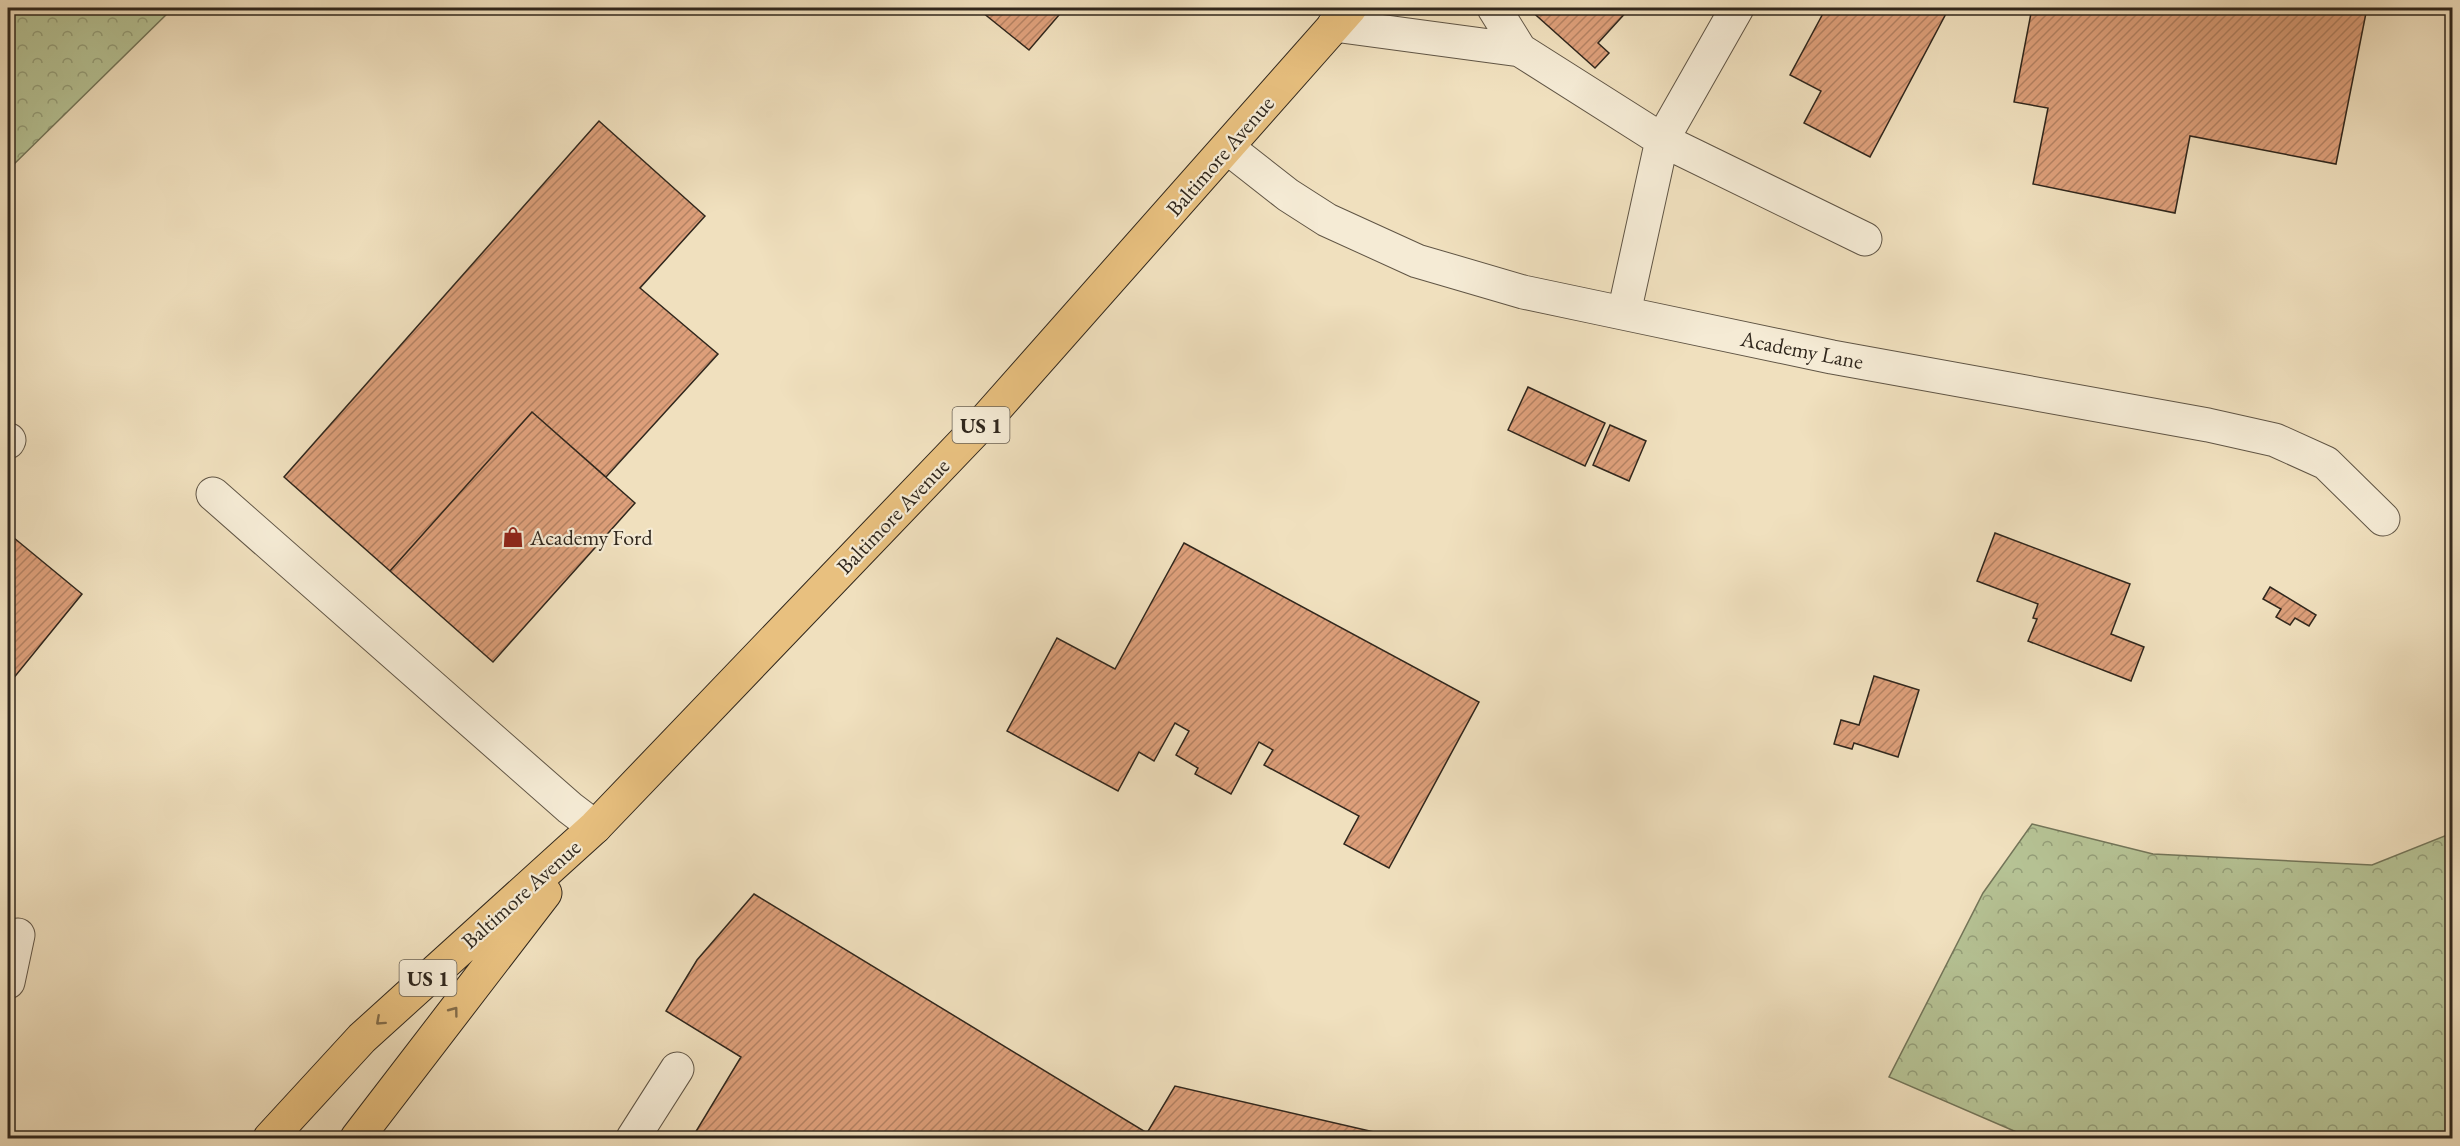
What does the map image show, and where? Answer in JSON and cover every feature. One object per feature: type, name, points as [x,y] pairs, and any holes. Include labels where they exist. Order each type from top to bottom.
[{"type":"main road","name":"Baltimore Avenue","points":[[270,1138],[362,1038],[595,827],[988,417],[1228,148],[1342,16]]},
{"type":"main road","name":"Baltimore Avenue","points":[[357,1138],[595,827]]},
{"type":"street","points":[[1494,8],[1520,50]]},
{"type":"street","points":[[1624,313],[1662,140],[1737,8]]},
{"type":"street","points":[[1342,16],[1520,50],[1662,140],[1865,239]]},
{"type":"street","name":"Academy Lane","points":[[1228,148],[1288,195],[1327,220],[1417,261],[1523,292],[1832,357],[2208,425],[2275,440],[2326,463],[2383,519]]},
{"type":"street","points":[[213,494],[570,808],[595,827]]},
{"type":"street","points":[[8,982],[18,935]]},
{"type":"street","points":[[633,1138],[677,1069]]},
{"type":"green space","points":[[8,8],[173,8],[8,170]]},
{"type":"green space","points":[[2032,824],[2153,854],[2372,865],[2452,833],[2452,1138],[2035,1138],[1889,1077],[1983,893]]},
{"type":"building","points":[[977,8],[1065,8],[1029,50]]},
{"type":"building","points":[[1528,8],[1630,8],[1598,43],[1609,53],[1595,68]]},
{"type":"building","points":[[1826,8],[1949,8],[1870,157],[1804,123],[1821,91],[1790,75]]},
{"type":"building","points":[[2032,8],[2367,8],[2336,164],[2190,136],[2175,213],[2033,184],[2048,108],[2014,102]]},
{"type":"building","points":[[599,121],[705,216],[640,288],[718,354],[606,477],[532,412],[390,571],[284,477]]},
{"type":"building","points":[[1528,387],[1605,423],[1585,466],[1508,430]]},
{"type":"building","name":"Academy Ford","points":[[532,412],[635,503],[493,662],[390,571]]},
{"type":"building","points":[[1610,425],[1646,441],[1629,481],[1593,465]]},
{"type":"building","points":[[8,533],[82,594],[8,685]]},
{"type":"building","points":[[1995,533],[2130,584],[2111,634],[2144,647],[2131,681],[2028,641],[2037,619],[2033,618],[2038,604],[1977,581]]},
{"type":"building","points":[[1184,543],[1479,702],[1389,868],[1344,844],[1359,816],[1264,765],[1273,750],[1259,742],[1231,794],[1195,774],[1198,768],[1176,755],[1189,731],[1175,723],[1154,761],[1139,752],[1118,791],[1007,731],[1057,638],[1115,669]]},
{"type":"building","points":[[2270,587],[2316,615],[2309,626],[2295,618],[2290,625],[2276,617],[2281,609],[2263,599]]},
{"type":"building","points":[[1874,676],[1919,690],[1898,757],[1854,743],[1852,749],[1834,744],[1841,720],[1859,725]]},
{"type":"building","points":[[754,894],[1147,1133],[1175,1086],[1400,1138],[692,1138],[741,1057],[666,1011],[697,960]]},
{"type":"place","name":"Academy Ford","points":[[513,537]]}]
